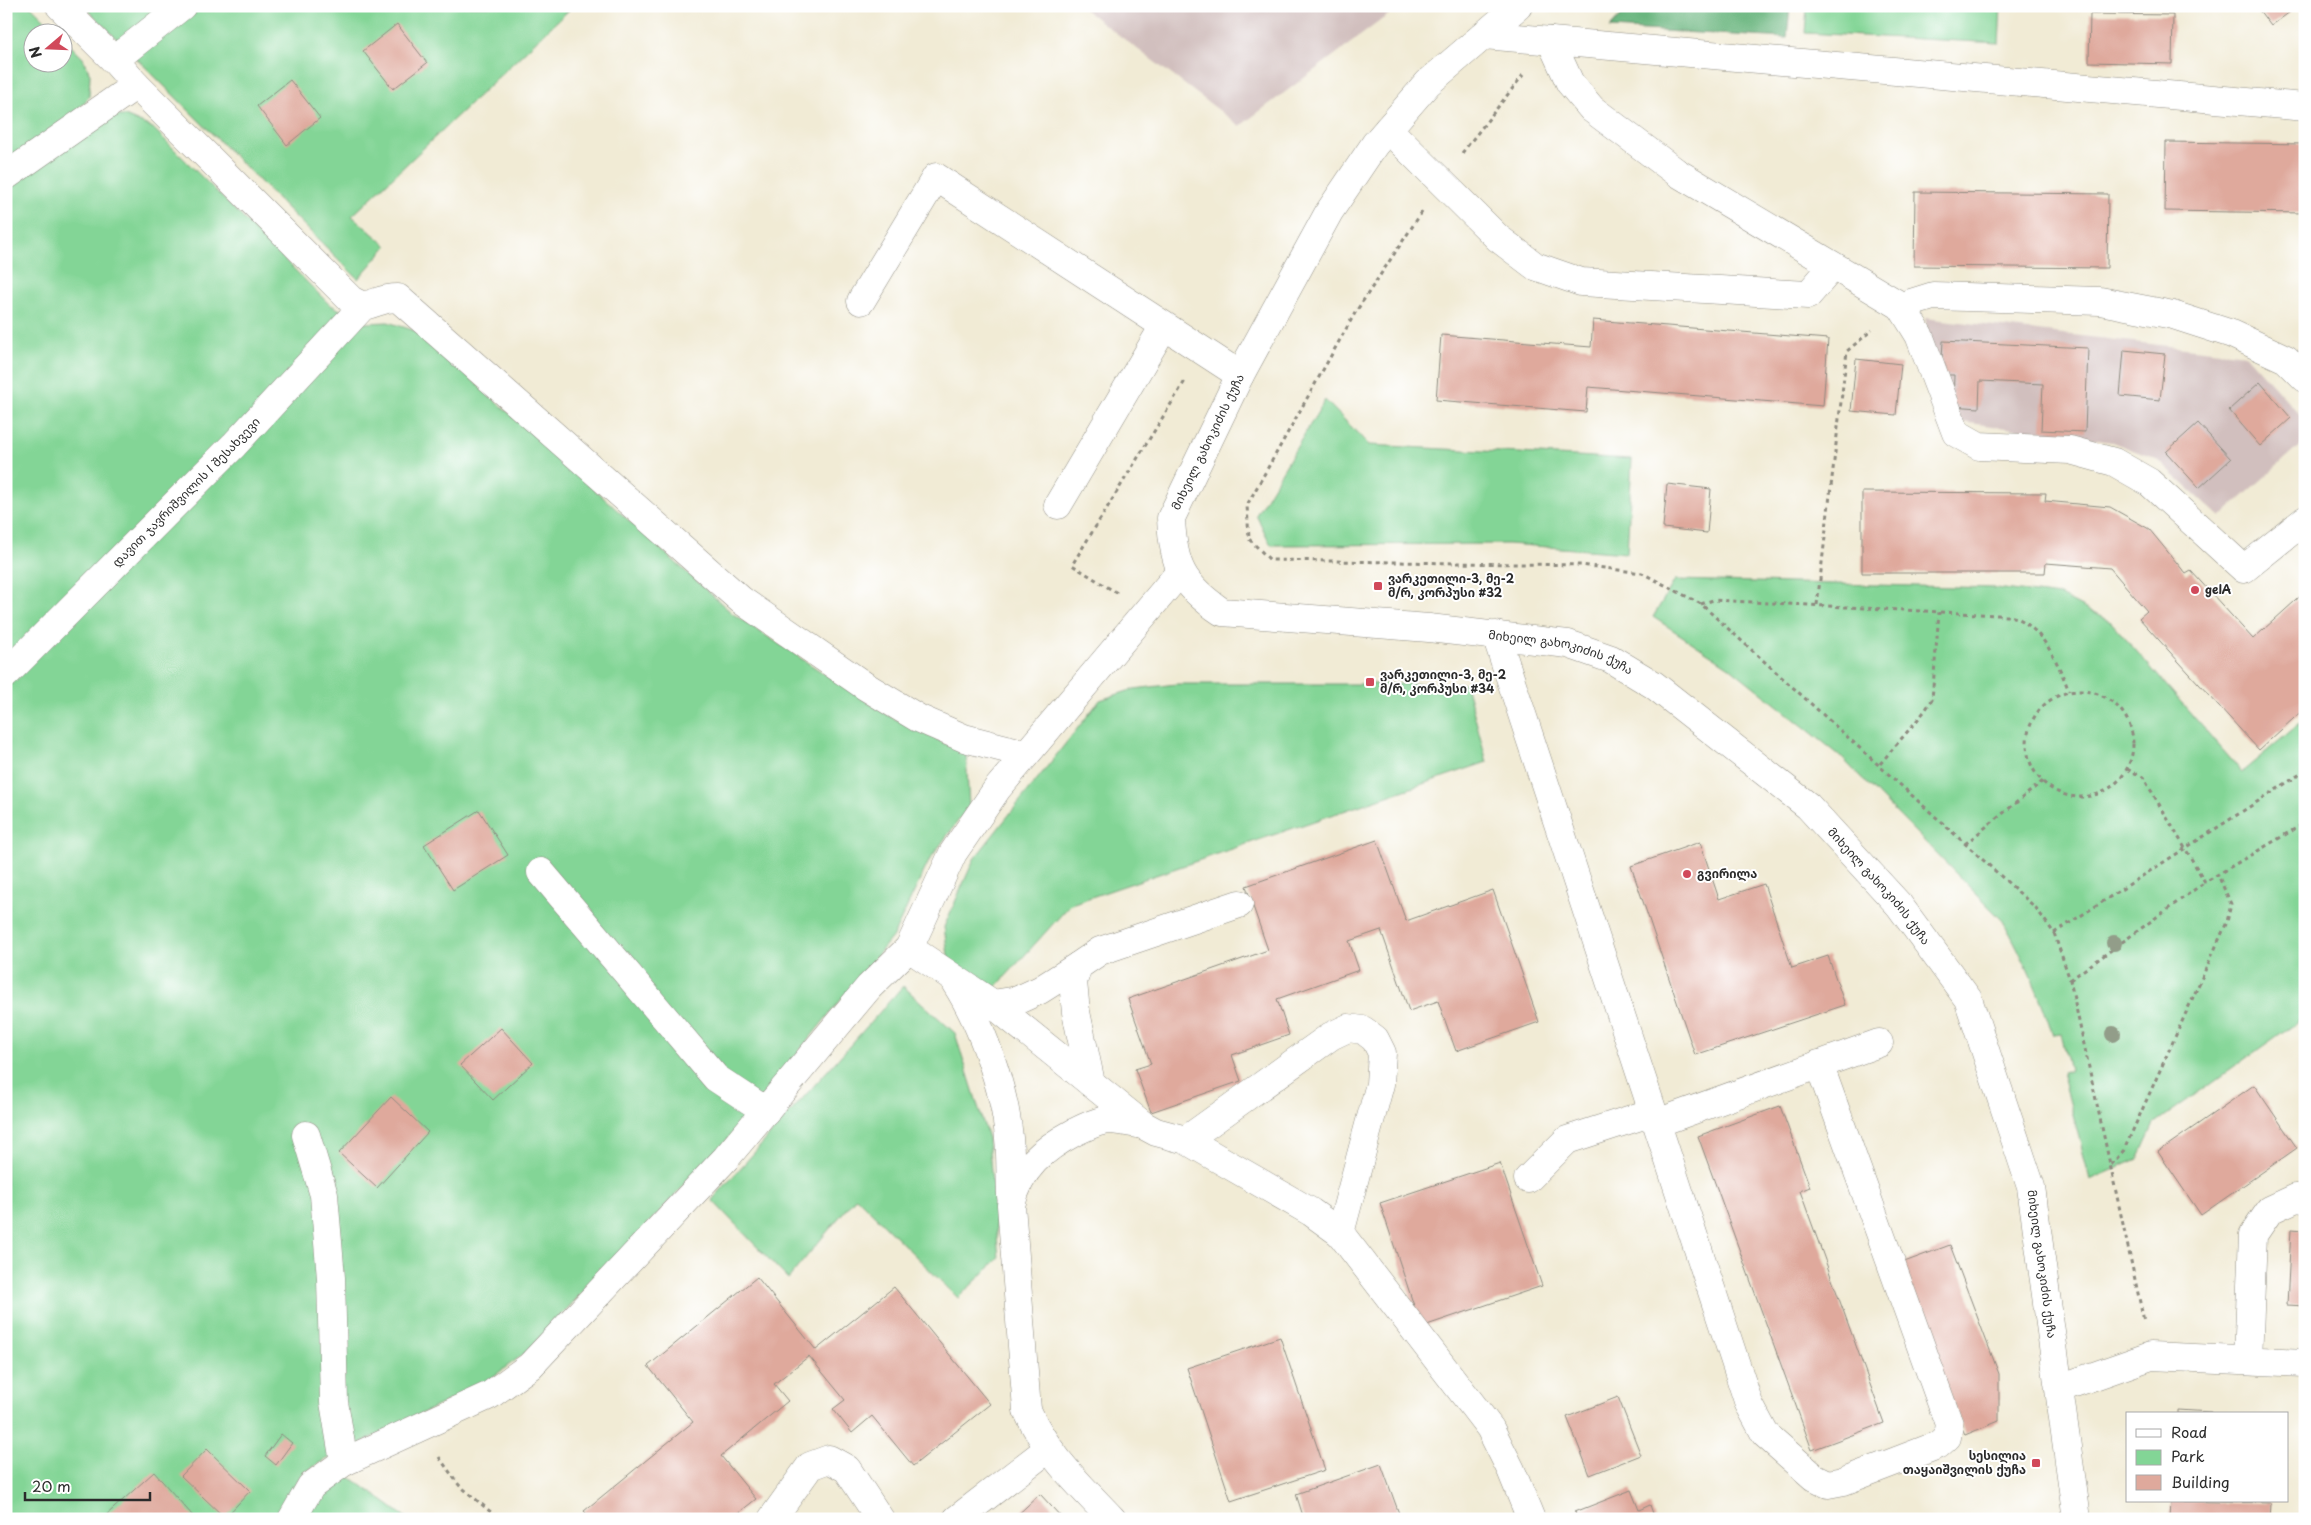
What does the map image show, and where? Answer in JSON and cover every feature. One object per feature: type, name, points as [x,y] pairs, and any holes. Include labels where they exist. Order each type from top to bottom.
[{"type":"street","points":[[60,6],[136,85],[351,300],[363,306],[374,304],[383,298],[398,298],[741,600],[865,686],[918,718],[964,738],[1026,754]]},
{"type":"street","points":[[114,60],[182,6]]},
{"type":"street","name":"მიხეილ გახოკიძის ქუჩა","points":[[1518,6],[1428,83],[1375,144],[1329,212],[1240,375],[1171,518],[1172,544],[1180,572],[1204,599],[1222,612],[1496,635],[1568,644],[1611,659],[1654,685],[1808,806],[1899,905],[1968,1000],[2031,1187],[2077,1519]]},
{"type":"street","points":[[1484,35],[2305,107]]},
{"type":"street","points":[[1551,41],[1570,83],[1592,110],[1676,172],[1901,306],[1919,335],[1956,433],[1979,446],[2070,450],[2114,462],[2150,482],[2244,570],[2305,520]]},
{"type":"street","points":[[6,176],[136,85]]},
{"type":"street","points":[[1388,129],[1498,238],[1535,266],[1581,282],[1808,295],[1833,266]]},
{"type":"street","points":[[861,301],[936,177],[1240,375]]},
{"type":"street","points":[[1901,306],[1932,296],[2100,301],[2173,315],[2232,334],[2286,359],[2305,378]]},
{"type":"street","name":"დავით ჯავრიშვილის I შესახვევი","points":[[6,674],[234,444],[363,306]]},
{"type":"street","points":[[1058,505],[1164,326]]},
{"type":"street","points":[[292,1519],[311,1486],[344,1462],[490,1395],[530,1366],[726,1158],[869,987],[910,948],[953,853],[997,789],[1180,572]]},
{"type":"street","points":[[1496,635],[1749,1404],[1765,1434],[1814,1477],[1828,1484],[1844,1481],[1938,1445],[1947,1437],[1949,1424],[1820,1064]]},
{"type":"street","points":[[541,872],[716,1078],[766,1111]]},
{"type":"street","points":[[993,1004],[1018,1000],[1040,990],[1100,951],[1239,904]]},
{"type":"street","points":[[910,948],[993,1004],[1143,1125],[1156,1132],[1186,1140],[1311,1212],[1340,1233],[1490,1428],[1511,1470],[1531,1519]]},
{"type":"street","points":[[1078,966],[1073,982],[1076,1012],[1091,1083]]},
{"type":"street","points":[[951,976],[968,1003],[982,1034],[1000,1093],[1009,1137],[1011,1205],[1027,1410],[1038,1435],[1048,1449],[1112,1519]]},
{"type":"street","points":[[1186,1140],[1331,1036],[1348,1028],[1364,1030],[1375,1039],[1382,1053],[1380,1084],[1340,1233]]},
{"type":"street","points":[[1528,1179],[1567,1140],[1655,1117],[1879,1043]]},
{"type":"street","points":[[1011,1205],[1015,1187],[1026,1169],[1050,1145],[1086,1127],[1108,1120],[1143,1125]]},
{"type":"street","points":[[306,1135],[324,1195],[331,1278],[334,1402],[344,1462]]},
{"type":"street","points":[[2248,1360],[2253,1235],[2270,1210],[2296,1198],[2305,1199]]},
{"type":"street","points":[[2060,1388],[2151,1356],[2305,1363]]},
{"type":"street","points":[[957,1519],[1048,1449]]},
{"type":"street","points":[[772,1519],[810,1466],[829,1459],[846,1469],[880,1519]]},
{"type":"path","points":[[1551,41],[1442,181],[1355,313],[1247,505],[1249,539],[1270,560],[1581,565],[1642,573],[1701,604],[1880,764],[2036,908],[2054,933],[2070,980],[2151,1356]]},
{"type":"path","points":[[1817,605],[1847,351],[1901,306]]},
{"type":"path","points":[[1147,611],[1072,565],[1203,350]]},
{"type":"path","points":[[1701,604],[1713,600],[1998,615],[2020,619],[2037,633],[2054,654],[2069,691]]},
{"type":"path","points":[[1880,764],[1932,700],[1939,612]]},
{"type":"path","points":[[2086,690],[2103,695],[2117,705],[2128,719],[2133,735],[2133,752],[2128,769],[2116,783],[2102,793],[2085,797],[2066,796],[2043,781],[2029,760],[2027,742],[2030,725],[2039,709],[2052,697],[2069,691],[2086,690]]},
{"type":"path","points":[[2128,769],[2143,777],[2205,882]]},
{"type":"path","points":[[2054,933],[2184,847],[2305,771]]},
{"type":"path","points":[[1965,844],[2043,781]]},
{"type":"path","points":[[2070,980],[2205,882],[2305,823]]},
{"type":"path","points":[[2110,1165],[2124,1150],[2227,922],[2231,904],[2218,875]]},
{"type":"path","points":[[426,1425],[442,1463],[453,1478],[499,1519]]},
{"type":"shaded area","points":[[1080,6],[1400,6],[1240,126]]},
{"type":"shaded area","points":[[1925,318],[2246,355],[2305,420],[2305,441],[2220,517],[2156,459],[2112,442],[1955,421],[1938,378]]},
{"type":"green space","points":[[6,6],[31,6],[47,22],[22,22],[22,72],[72,72],[72,47],[83,58],[90,74],[89,97],[71,117],[6,161]]},
{"type":"green space","points":[[84,6],[573,6],[352,216],[387,246],[358,279]]},
{"type":"green space","points":[[1630,6],[1790,6],[1787,38],[1609,28]]},
{"type":"green space","points":[[1807,6],[2001,6],[1999,43],[1805,33]]},
{"type":"green space","points":[[110,116],[125,116],[153,128],[329,304],[365,323],[388,322],[419,332],[733,614],[889,716],[966,754],[969,806],[930,859],[893,936],[720,1148],[524,1354],[483,1384],[321,1462],[301,1475],[285,1501],[278,1519],[6,1519],[6,189]]},
{"type":"green space","points":[[1325,400],[1369,445],[1632,459],[1627,553],[1508,544],[1271,545],[1256,515]]},
{"type":"green space","points":[[1675,580],[1996,588],[2060,596],[2111,622],[2242,772],[2305,719],[2305,1016],[2154,1124],[2138,1159],[2090,1180],[2062,1072],[2070,1070],[2061,1034],[2053,1035],[2031,977],[2003,921],[1838,754],[1728,666],[1653,617]]},
{"type":"green space","points":[[1176,684],[1466,684],[1487,762],[1071,904],[996,987],[949,962],[944,927],[974,859],[1100,700],[1134,689]]},
{"type":"green space","points":[[903,986],[955,1033],[988,1138],[999,1258],[958,1298],[856,1197],[788,1279],[712,1200]]},
{"type":"green space","points":[[343,1472],[408,1519],[300,1519],[314,1496]]},
{"type":"building","points":[[2256,6],[2298,6],[2271,26]]},
{"type":"building","points":[[2090,14],[2173,15],[2172,64],[2089,62]]},
{"type":"building","points":[[397,24],[427,63],[393,89],[363,51]]},
{"type":"building","points":[[290,80],[320,118],[287,145],[257,106]]},
{"type":"building","points":[[2166,142],[2305,144],[2305,213],[2165,211]]},
{"type":"building","points":[[1915,192],[2108,194],[2107,268],[1914,266]]},
{"type":"building","points":[[1593,320],[1828,339],[1823,406],[1588,387],[1586,412],[1436,400],[1441,335],[1591,347]]},
{"type":"building","points":[[1943,341],[2088,348],[2085,432],[2041,430],[2043,384],[1980,381],[1979,408],[1953,406],[1954,375],[1941,375]]},
{"type":"building","points":[[2124,350],[2165,354],[2160,400],[2120,396]]},
{"type":"building","points":[[1856,359],[1901,364],[1896,415],[1851,411]]},
{"type":"building","points":[[2260,382],[2291,418],[2260,446],[2229,410]]},
{"type":"building","points":[[2198,423],[2231,459],[2199,488],[2166,452]]},
{"type":"building","points":[[1667,484],[1711,489],[1707,533],[1663,528]]},
{"type":"building","points":[[1862,492],[2046,493],[2045,501],[2110,507],[2149,529],[2186,574],[2191,571],[2253,639],[2305,592],[2305,689],[2302,691],[2305,694],[2305,708],[2259,750],[2139,618],[2147,611],[2110,568],[2046,563],[2045,573],[1862,573]]},
{"type":"building","points":[[479,810],[508,855],[453,890],[424,845]]},
{"type":"building","points":[[1377,840],[1406,921],[1493,890],[1539,1022],[1456,1051],[1438,1001],[1409,1011],[1381,930],[1349,941],[1359,970],[1277,999],[1289,1035],[1232,1055],[1241,1081],[1151,1112],[1135,1069],[1151,1064],[1128,999],[1268,950],[1246,886]]},
{"type":"building","points":[[1700,842],[1719,899],[1764,884],[1792,968],[1828,956],[1845,1005],[1695,1055],[1631,866]]},
{"type":"building","points":[[501,1028],[533,1063],[493,1100],[460,1065]]},
{"type":"building","points":[[2254,1085],[2297,1148],[2201,1215],[2158,1152]]},
{"type":"building","points":[[391,1097],[428,1132],[377,1188],[339,1153]]},
{"type":"building","points":[[1780,1106],[1810,1187],[1800,1191],[1884,1423],[1812,1450],[1698,1136]]},
{"type":"building","points":[[1500,1163],[1542,1286],[1421,1327],[1380,1203]]},
{"type":"building","points":[[2291,1229],[2305,1230],[2305,1306],[2287,1305]]},
{"type":"building","points":[[1950,1245],[1999,1374],[1999,1421],[1965,1435],[1899,1264]]},
{"type":"building","points":[[757,1277],[816,1350],[894,1287],[990,1404],[913,1466],[872,1416],[852,1433],[833,1409],[845,1400],[809,1356],[774,1384],[788,1401],[721,1456],[756,1499],[731,1519],[591,1519],[584,1511],[693,1422],[648,1366]]},
{"type":"building","points":[[1280,1337],[1325,1470],[1231,1501],[1187,1368]]},
{"type":"building","points":[[1618,1397],[1641,1455],[1590,1475],[1567,1417]]},
{"type":"building","points":[[2178,1410],[2211,1412],[2178,1412]]},
{"type":"building","points":[[281,1434],[292,1443],[276,1465],[265,1456]]},
{"type":"building","points":[[207,1449],[250,1491],[225,1518],[181,1476]]},
{"type":"building","points":[[1381,1464],[1401,1519],[1304,1519],[1296,1494]]},
{"type":"building","points":[[154,1472],[193,1516],[190,1519],[106,1519],[104,1517]]},
{"type":"building","points":[[1631,1490],[1639,1510],[1650,1505],[1655,1519],[1577,1519],[1575,1512]]},
{"type":"building","points":[[1040,1494],[1063,1519],[1013,1519]]},
{"type":"building","points":[[2171,1502],[2271,1503],[2270,1519],[2170,1519]]},
{"type":"place","name":"ვარკეთილი-3, მე-2 მ/რ, კორპუსი #32","points":[[1378,586]]},
{"type":"place","name":"gelA","points":[[2195,590]]},
{"type":"place","name":"ვარკეთილი-3, მე-2 მ/რ, კორპუსი #34","points":[[1370,682]]},
{"type":"place","name":"გვირილა","points":[[1687,874]]},
{"type":"place","name":"სესილია თაყაიშვილის ქუჩა","points":[[2036,1463]]}]
